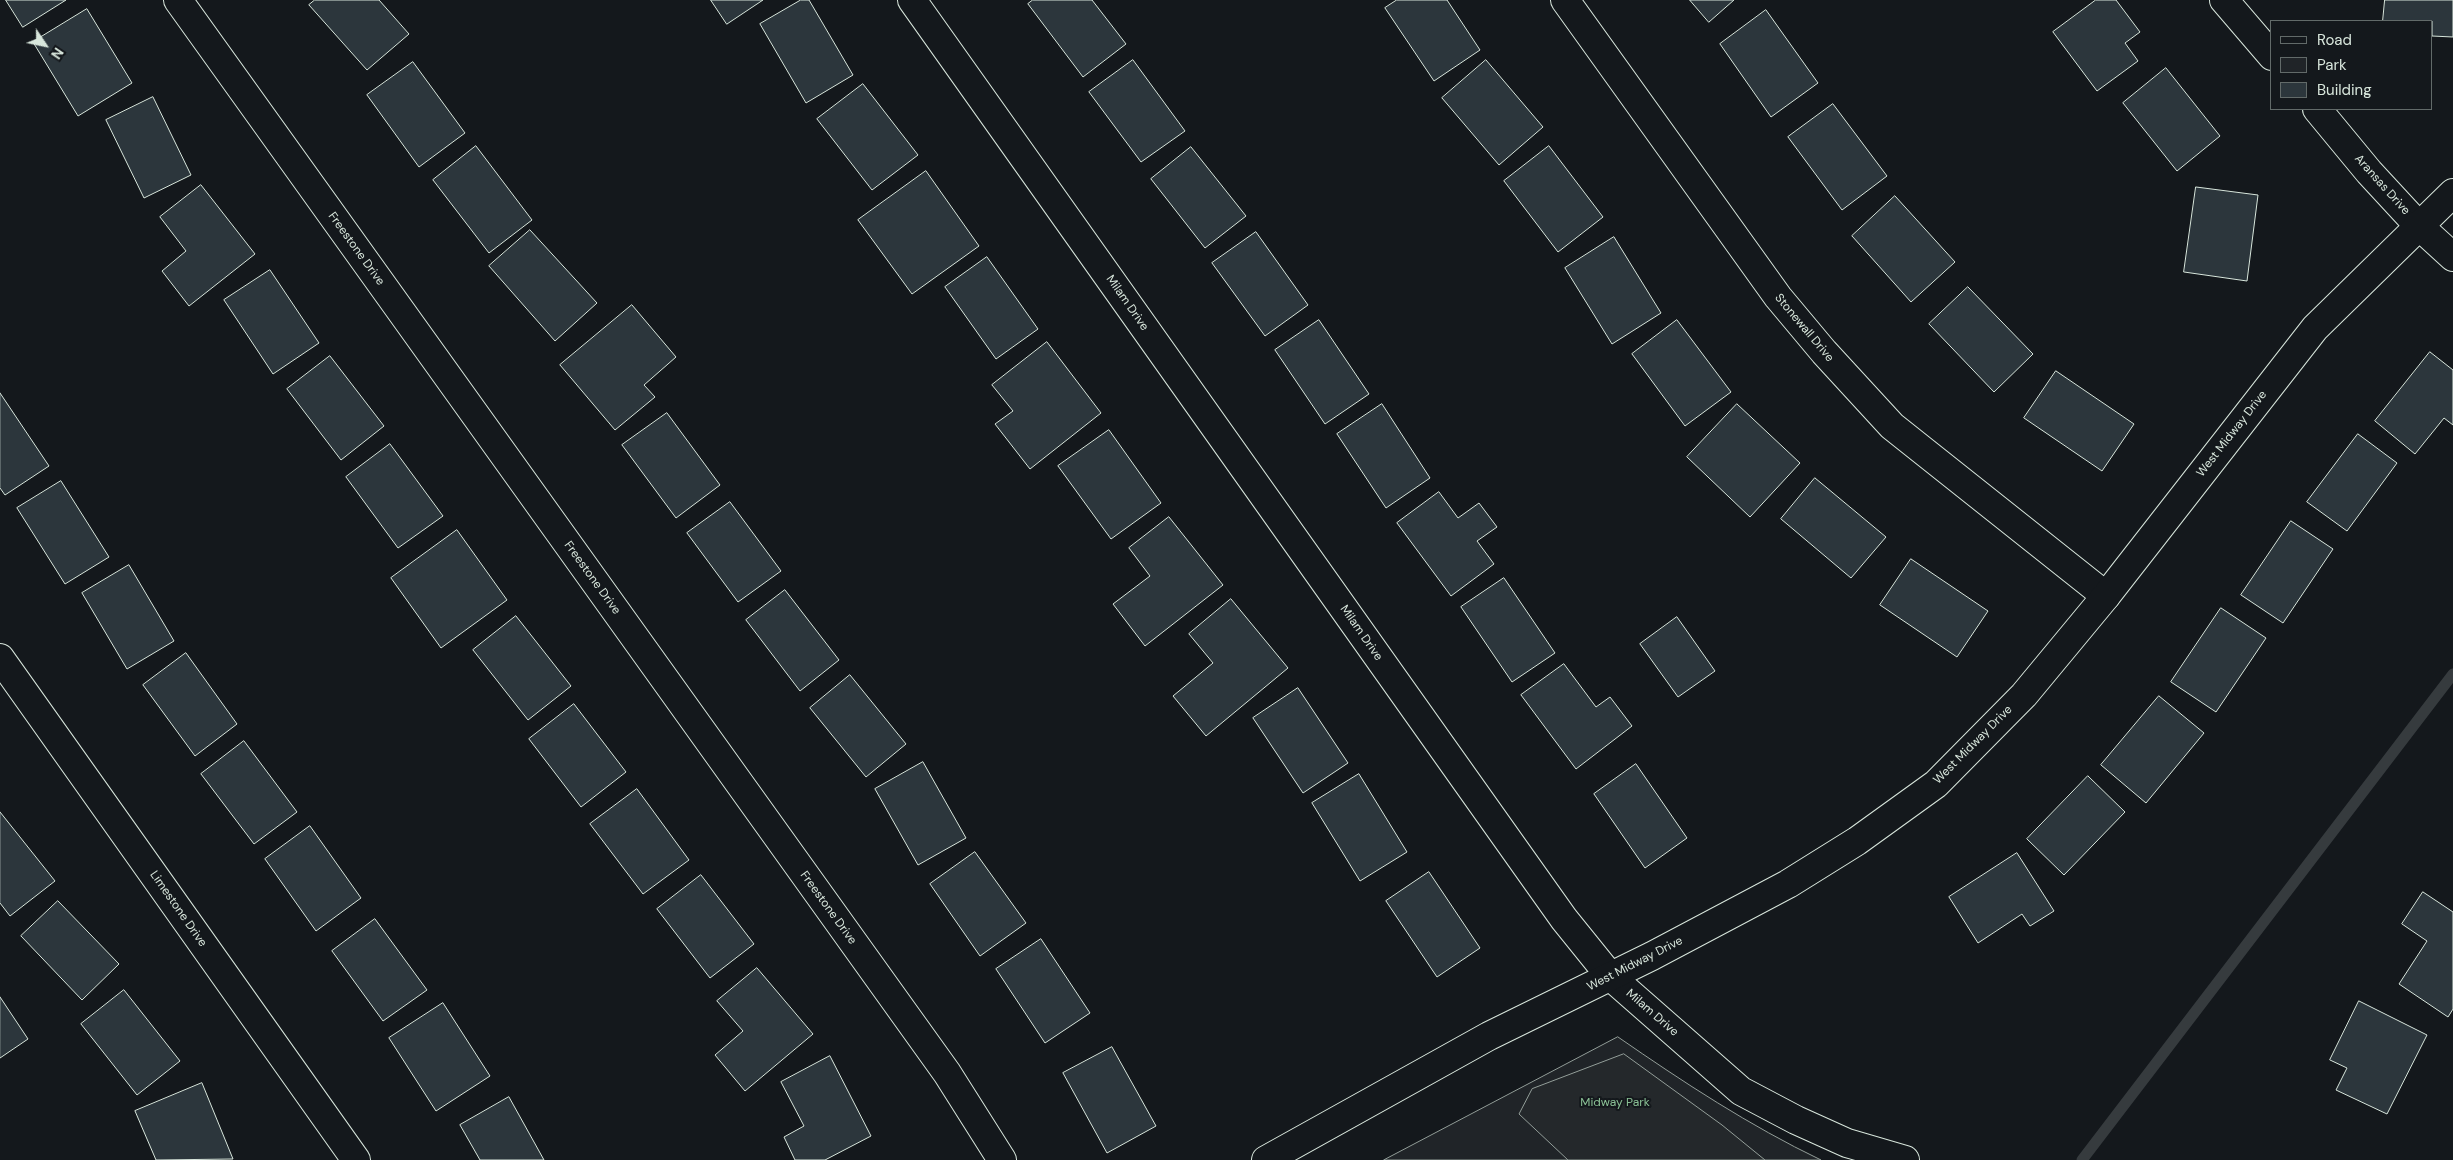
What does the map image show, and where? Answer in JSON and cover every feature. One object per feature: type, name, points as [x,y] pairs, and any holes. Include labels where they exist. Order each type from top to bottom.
[{"type":"street","name":"Freestone Drive","points":[[178,0],[941,1065],[1002,1160]]},
{"type":"street","name":"Milam Drive","points":[[912,0],[1564,919],[1610,976],[1741,1091],[1796,1120],[1848,1143],[1905,1160]]},
{"type":"street","name":"Stonewall Drive","points":[[1565,0],[1778,298],[1824,352],[1892,426],[2106,596]]},
{"type":"street","points":[[2224,0],[2270,54]]},
{"type":"street","name":"Aransas Drive","points":[[2318,110],[2369,172],[2418,225],[2453,257]]},
{"type":"street","name":"West Midway Drive","points":[[1266,1160],[1489,1036],[1788,884],[1857,841],[1936,784],[2024,695],[2106,596],[2316,328],[2418,225],[2453,193]]},
{"type":"street","name":"Limestone Drive","points":[[0,658],[356,1160]]},
{"type":"green space","name":"Midway Park","points":[[1618,1037],[1717,1103],[1768,1133],[1821,1160],[1384,1160]]},
{"type":"shaded area","points":[[1624,1054],[1722,1125],[1765,1160],[1568,1160],[1519,1114],[1532,1089]]},
{"type":"building","points":[[6,0],[66,0],[23,27]]},
{"type":"building","points":[[315,0],[379,0],[409,34],[367,70],[309,5]]},
{"type":"building","points":[[711,0],[763,0],[727,24]]},
{"type":"building","points":[[801,0],[809,0],[853,75],[806,103],[760,24]]},
{"type":"building","points":[[1033,0],[1092,0],[1126,44],[1083,77],[1028,4]]},
{"type":"building","points":[[1397,0],[1447,0],[1480,50],[1434,81],[1385,8]]},
{"type":"building","points":[[1690,0],[1734,0],[1709,22]]},
{"type":"building","points":[[2096,0],[2116,0],[2140,32],[2125,43],[2138,61],[2097,91],[2053,32]]},
{"type":"building","points":[[2385,0],[2453,0],[2453,37],[2433,36],[2433,20],[2383,20]]},
{"type":"building","points":[[87,9],[132,83],[78,116],[33,42]]},
{"type":"building","points":[[1766,10],[1818,83],[1771,117],[1720,44]]},
{"type":"building","points":[[1133,60],[1185,131],[1141,162],[1089,92]]},
{"type":"building","points":[[1486,60],[1543,127],[1499,165],[1442,98]]},
{"type":"building","points":[[413,62],[465,133],[419,167],[367,95]]},
{"type":"building","points":[[2166,68],[2220,136],[2177,171],[2123,103]]},
{"type":"building","points":[[863,84],[918,155],[872,190],[817,119]]},
{"type":"building","points":[[153,97],[191,175],[144,198],[106,120]]},
{"type":"building","points":[[1833,104],[1887,176],[1842,210],[1788,137]]},
{"type":"building","points":[[476,146],[532,220],[489,253],[433,180]]},
{"type":"building","points":[[1549,146],[1603,217],[1558,252],[1504,181]]},
{"type":"building","points":[[1191,147],[1246,216],[1205,248],[1151,179]]},
{"type":"building","points":[[926,171],[979,246],[912,294],[858,220]]},
{"type":"building","points":[[201,185],[255,254],[189,306],[162,271],[186,251],[160,217]]},
{"type":"building","points":[[2196,187],[2258,195],[2247,281],[2184,272]]},
{"type":"building","points":[[1895,196],[1955,262],[1911,302],[1852,236]]},
{"type":"building","points":[[530,230],[597,303],[555,341],[489,266]]},
{"type":"building","points":[[1256,232],[1308,305],[1265,336],[1212,263]]},
{"type":"building","points":[[1614,237],[1661,313],[1612,344],[1565,268]]},
{"type":"building","points":[[987,257],[1038,329],[996,359],[945,287]]},
{"type":"building","points":[[270,270],[319,343],[273,374],[224,300]]},
{"type":"building","points":[[1968,287],[2033,354],[1994,392],[1929,324]]},
{"type":"building","points":[[632,305],[676,357],[644,385],[655,397],[615,430],[560,365]]},
{"type":"building","points":[[1319,320],[1369,394],[1325,424],[1275,350]]},
{"type":"building","points":[[1677,320],[1731,392],[1685,426],[1632,354]]},
{"type":"building","points":[[1047,342],[1101,413],[1030,469],[995,424],[1013,411],[992,385]]},
{"type":"building","points":[[2430,352],[2453,370],[2453,425],[2444,418],[2415,454],[2375,421]]},
{"type":"building","points":[[330,356],[384,426],[341,460],[287,389]]},
{"type":"building","points":[[2056,371],[2134,424],[2102,471],[2024,418]]},
{"type":"building","points":[[0,393],[49,466],[5,495],[0,488]]},
{"type":"building","points":[[1382,404],[1430,478],[1386,508],[1337,434]]},
{"type":"building","points":[[1737,404],[1800,463],[1750,517],[1687,457]]},
{"type":"building","points":[[667,413],[720,485],[676,518],[622,445]]},
{"type":"building","points":[[1109,430],[1161,503],[1111,539],[1058,466]]},
{"type":"building","points":[[2358,434],[2397,463],[2347,531],[2307,502]]},
{"type":"building","points":[[390,444],[443,516],[398,548],[346,477]]},
{"type":"building","points":[[1815,478],[1886,537],[1851,578],[1781,519]]},
{"type":"building","points":[[61,481],[109,557],[65,584],[17,508]]},
{"type":"building","points":[[1439,492],[1458,518],[1479,503],[1497,527],[1477,541],[1494,564],[1451,596],[1397,523]]},
{"type":"building","points":[[730,502],[781,571],[738,602],[687,533]]},
{"type":"building","points":[[1169,517],[1223,585],[1145,646],[1113,604],[1150,576],[1129,548]]},
{"type":"building","points":[[2291,521],[2333,549],[2283,623],[2241,595]]},
{"type":"building","points":[[457,530],[507,600],[441,648],[391,578]]},
{"type":"building","points":[[1911,559],[1988,611],[1957,657],[1880,605]]},
{"type":"building","points":[[129,565],[174,641],[127,669],[82,593]]},
{"type":"building","points":[[1504,578],[1555,653],[1512,682],[1461,607]]},
{"type":"building","points":[[785,590],[839,660],[800,691],[746,620]]},
{"type":"building","points":[[1231,599],[1288,668],[1206,736],[1173,696],[1213,663],[1189,634]]},
{"type":"building","points":[[2221,608],[2266,638],[2216,712],[2171,682]]},
{"type":"building","points":[[516,616],[571,686],[528,720],[473,650]]},
{"type":"building","points":[[1677,617],[1715,671],[1678,697],[1640,644]]},
{"type":"building","points":[[186,653],[237,724],[195,756],[143,685]]},
{"type":"building","points":[[1564,664],[1596,707],[1610,697],[1632,726],[1576,769],[1521,695]]},
{"type":"building","points":[[850,675],[906,744],[866,777],[810,708]]},
{"type":"building","points":[[1298,688],[1348,763],[1303,793],[1253,718]]},
{"type":"building","points":[[2159,696],[2204,733],[2146,803],[2101,765]]},
{"type":"building","points":[[574,704],[626,772],[581,807],[529,739]]},
{"type":"building","points":[[244,741],[297,812],[254,844],[201,774]]},
{"type":"building","points":[[923,762],[966,838],[918,865],[875,789]]},
{"type":"building","points":[[1636,764],[1687,838],[1645,868],[1594,794]]},
{"type":"building","points":[[1359,774],[1407,852],[1360,881],[1312,803]]},
{"type":"building","points":[[2088,776],[2125,812],[2064,875],[2027,839]]},
{"type":"building","points":[[637,789],[689,860],[643,894],[590,824]]},
{"type":"building","points":[[0,812],[55,881],[10,916],[0,903]]},
{"type":"building","points":[[310,826],[361,898],[316,931],[265,859]]},
{"type":"building","points":[[975,852],[1026,923],[980,956],[930,884]]},
{"type":"building","points":[[2017,853],[2054,911],[2030,926],[2022,914],[1978,943],[1949,897]]},
{"type":"building","points":[[1429,872],[1480,948],[1437,977],[1386,901]]},
{"type":"building","points":[[701,875],[754,944],[710,978],[657,909]]},
{"type":"building","points":[[2423,892],[2453,912],[2453,1009],[2448,1017],[2399,984],[2427,941],[2402,924]]},
{"type":"building","points":[[58,901],[119,964],[82,1000],[21,936]]},
{"type":"building","points":[[375,919],[427,990],[383,1021],[332,951]]},
{"type":"building","points":[[1041,939],[1090,1013],[1045,1043],[996,969]]},
{"type":"building","points":[[757,968],[813,1034],[745,1091],[715,1055],[743,1031],[717,1001]]},
{"type":"building","points":[[124,990],[180,1061],[137,1095],[81,1024]]},
{"type":"building","points":[[0,997],[28,1039],[0,1058]]},
{"type":"building","points":[[2359,1001],[2427,1035],[2387,1114],[2336,1090],[2347,1068],[2330,1060]]},
{"type":"building","points":[[443,1003],[490,1076],[436,1111],[389,1038]]},
{"type":"building","points":[[1112,1047],[1156,1126],[1107,1153],[1063,1073]]},
{"type":"building","points":[[830,1056],[871,1136],[825,1160],[795,1160],[784,1137],[804,1126],[781,1082]]},
{"type":"building","points":[[202,1083],[233,1159],[156,1160],[135,1111]]},
{"type":"building","points":[[509,1097],[544,1160],[480,1160],[460,1125]]},
{"type":"waterway","points":[[2082,1160],[2453,674]]}]
